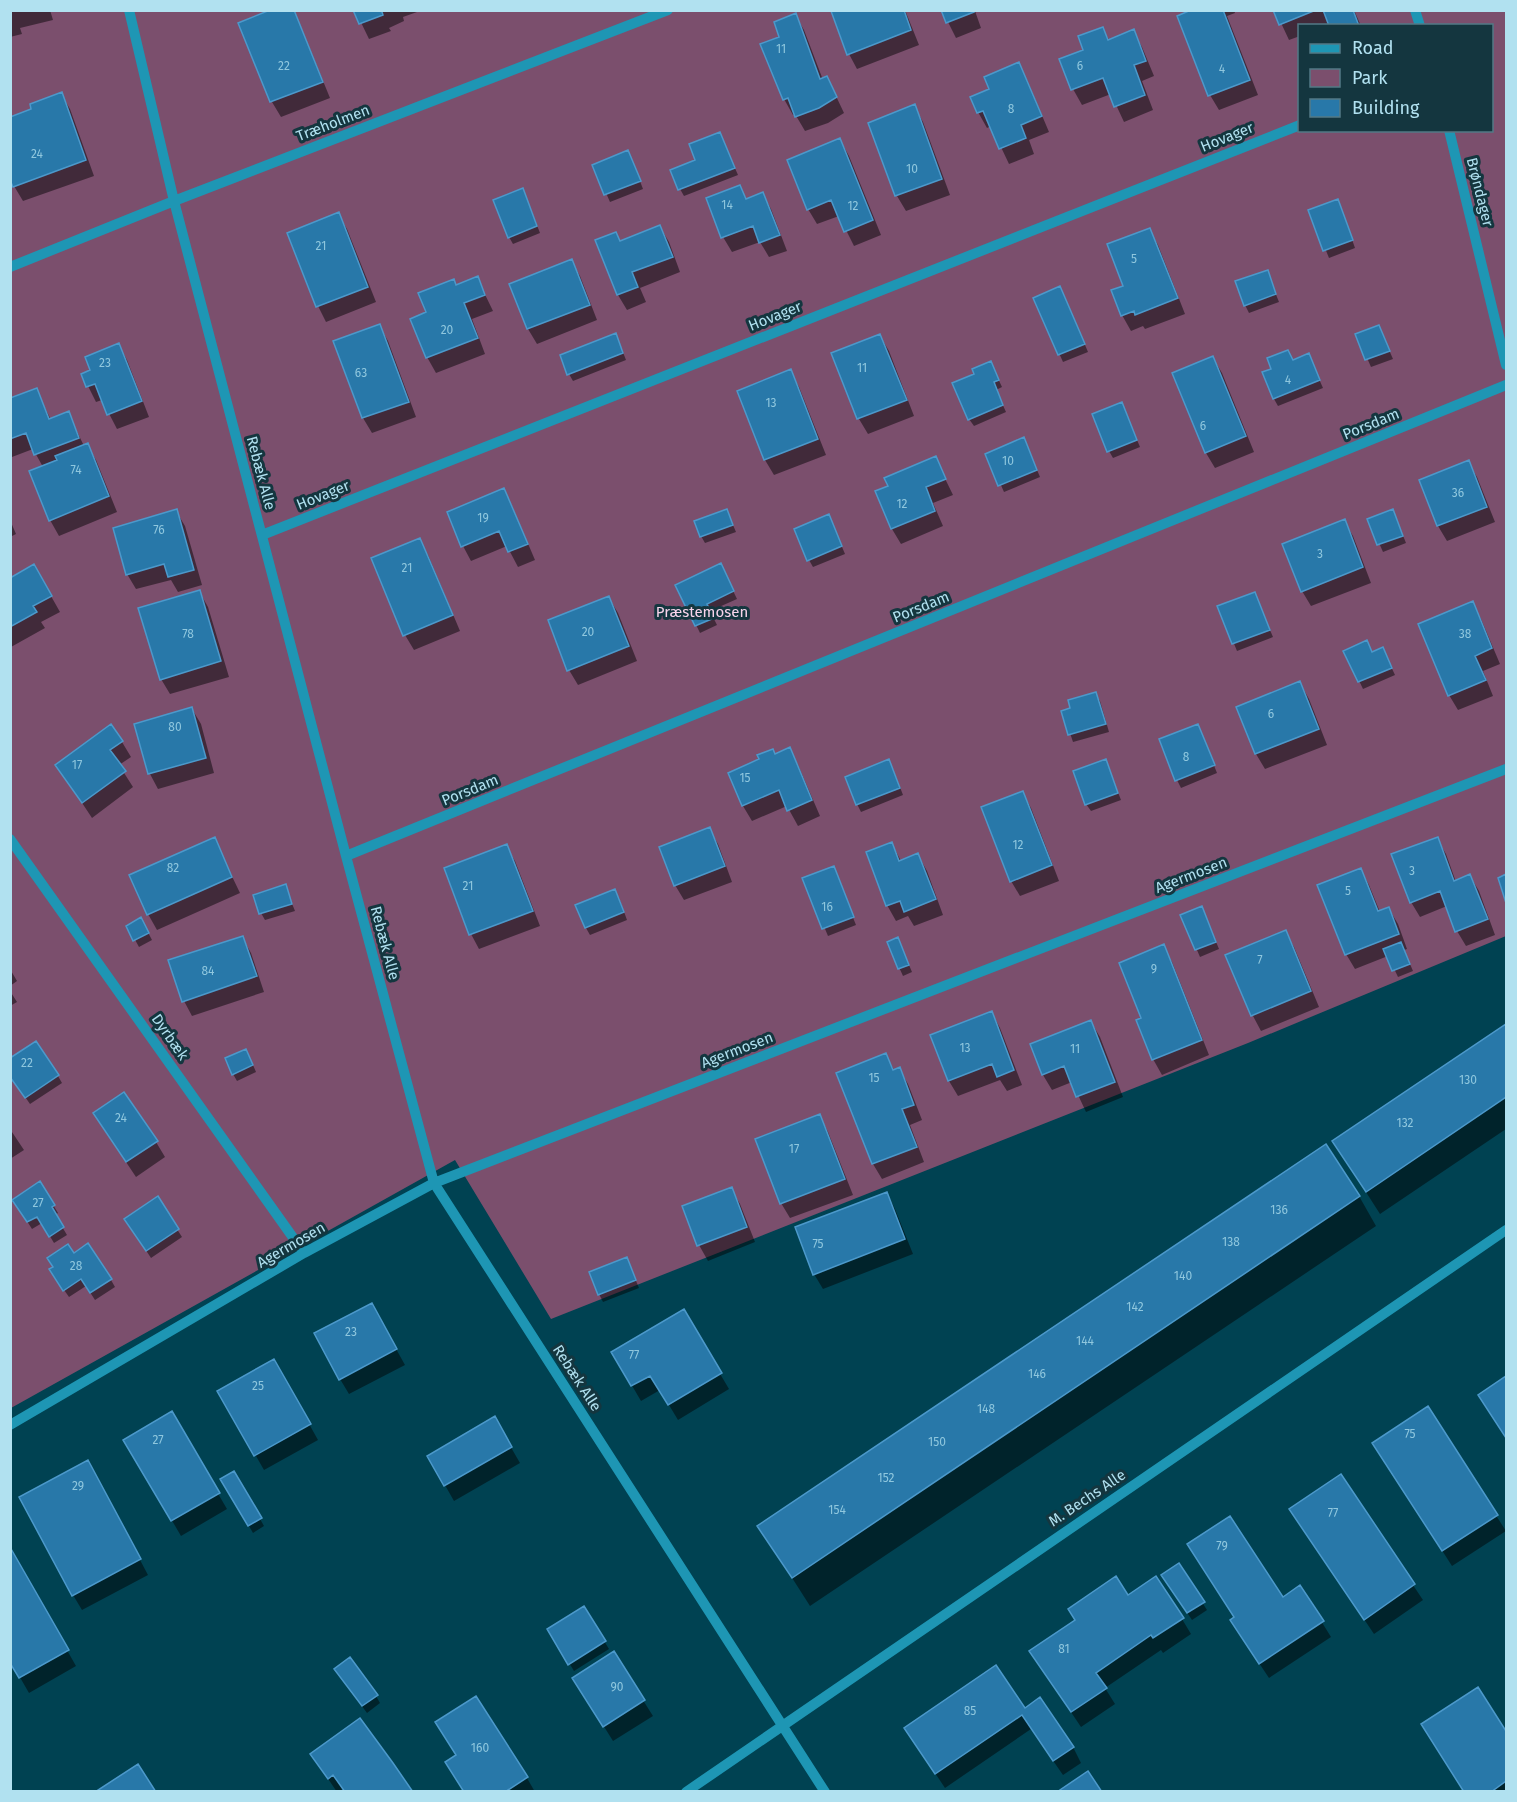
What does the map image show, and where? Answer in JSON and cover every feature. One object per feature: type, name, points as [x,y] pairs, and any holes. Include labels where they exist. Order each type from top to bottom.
[{"type":"street","name":"Rebæk Alle","points":[[129,10],[174,201],[434,1183],[825,1791]]},
{"type":"street","name":"Træholmen","points":[[10,267],[174,201],[668,10]]},
{"type":"street","name":"Hovager","points":[[262,535],[1298,125]]},
{"type":"street","name":"Brøndager","points":[[1449,132],[1506,365]]},
{"type":"street","name":"Porsdam","points":[[346,856],[1506,385]]},
{"type":"street","name":"Agermosen","points":[[10,1425],[304,1253],[434,1183],[1506,769]]},
{"type":"street","name":"Dyrbæk","points":[[10,839],[304,1253]]},
{"type":"street","name":"M. Bechs Alle","points":[[686,1791],[1506,1230]]},
{"type":"green space","name":"Præstemosen","points":[[11,11],[1506,11],[1506,936],[1248,1043],[551,1319],[455,1160],[11,1408]]},
{"type":"building","points":[[270,10],[294,10],[323,82],[270,102],[238,23]]},
{"type":"building","points":[[353,10],[385,10],[382,12],[383,15],[359,24]]},
{"type":"building","points":[[904,10],[911,30],[847,55],[831,11]]},
{"type":"building","points":[[941,10],[973,10],[974,12],[946,23]]},
{"type":"building","points":[[1191,10],[1223,10],[1250,80],[1208,96],[1177,16]]},
{"type":"building","points":[[1273,10],[1316,10],[1279,25]]},
{"type":"building","points":[[1323,10],[1353,10],[1358,24],[1328,24]]},
{"type":"building","points":[[796,13],[820,79],[827,76],[837,97],[819,108],[795,117],[788,98],[783,100],[760,44],[779,37],[774,22]]},
{"type":"building","points":[[1103,27],[1108,40],[1134,29],[1146,61],[1134,65],[1145,95],[1114,107],[1103,78],[1071,90],[1059,59],[1083,50],[1078,36]]},
{"type":"building","points":[[1019,62],[1042,116],[1021,125],[1026,138],[999,149],[983,111],[977,113],[970,97],[989,89],[984,77]]},
{"type":"building","points":[[62,92],[86,160],[13,187],[10,180],[10,117],[31,109],[30,104]]},
{"type":"building","points":[[915,104],[942,179],[895,196],[868,123]]},
{"type":"building","points":[[720,132],[735,168],[678,190],[670,170],[695,160],[689,144]]},
{"type":"building","points":[[840,138],[873,220],[844,232],[831,200],[807,210],[787,160]]},
{"type":"building","points":[[628,150],[641,181],[604,195],[592,165]]},
{"type":"building","points":[[740,185],[746,199],[763,192],[780,235],[759,243],[753,226],[721,238],[706,198]]},
{"type":"building","points":[[523,188],[537,226],[508,238],[493,200]]},
{"type":"building","points":[[1338,199],[1353,240],[1323,251],[1308,210]]},
{"type":"building","points":[[339,212],[368,287],[316,307],[287,233]]},
{"type":"building","points":[[660,225],[673,257],[632,272],[638,287],[617,295],[595,240],[616,232],[620,241]]},
{"type":"building","points":[[1150,228],[1178,298],[1135,315],[1134,311],[1121,316],[1111,290],[1123,286],[1107,244]]},
{"type":"building","points":[[572,259],[590,305],[527,329],[509,284]]},
{"type":"building","points":[[1268,270],[1276,294],[1244,306],[1235,281]]},
{"type":"building","points":[[478,276],[485,295],[464,303],[478,338],[426,358],[410,319],[426,312],[418,293],[454,279],[456,285]]},
{"type":"building","points":[[1060,286],[1085,344],[1058,355],[1033,298]]},
{"type":"building","points":[[380,324],[409,402],[362,418],[333,341]]},
{"type":"building","points":[[1379,325],[1390,351],[1365,360],[1355,334]]},
{"type":"building","points":[[616,333],[623,353],[567,375],[560,355]]},
{"type":"building","points":[[880,334],[907,400],[857,419],[831,353]]},
{"type":"building","points":[[119,343],[142,401],[107,415],[95,384],[86,387],[81,374],[90,370],[85,357]]},
{"type":"building","points":[[1288,350],[1293,360],[1309,353],[1320,380],[1273,399],[1262,372],[1271,369],[1267,358]]},
{"type":"building","points":[[1213,356],[1246,436],[1205,453],[1172,373]]},
{"type":"building","points":[[991,361],[999,380],[994,382],[1003,405],[968,420],[952,383],[974,374],[972,369]]},
{"type":"building","points":[[791,369],[818,439],[764,460],[737,391]]},
{"type":"building","points":[[37,388],[49,419],[69,411],[79,438],[34,455],[26,433],[10,439],[10,398]]},
{"type":"building","points":[[1122,402],[1137,440],[1107,452],[1092,414]]},
{"type":"building","points":[[1024,437],[1037,470],[998,486],[985,454]]},
{"type":"building","points":[[88,443],[109,496],[49,521],[29,471],[57,460],[55,456]]},
{"type":"building","points":[[936,456],[946,479],[926,487],[935,511],[891,529],[875,491],[888,486],[884,478]]},
{"type":"building","points":[[1469,460],[1487,507],[1437,526],[1419,480]]},
{"type":"building","points":[[504,488],[528,544],[508,552],[499,531],[461,547],[447,512]]},
{"type":"building","points":[[177,509],[194,570],[168,577],[164,564],[126,575],[113,528]]},
{"type":"building","points":[[727,509],[733,525],[700,537],[694,521]]},
{"type":"building","points":[[1393,509],[1403,536],[1377,545],[1367,519]]},
{"type":"building","points":[[829,514],[842,546],[807,561],[794,529]]},
{"type":"building","points":[[1345,519],[1363,567],[1301,592],[1282,544]]},
{"type":"building","points":[[420,538],[453,615],[403,636],[371,558]]},
{"type":"building","points":[[721,563],[734,591],[707,604],[714,618],[695,626],[675,585]]},
{"type":"building","points":[[34,564],[52,596],[33,606],[37,612],[10,627],[10,578]]},
{"type":"building","points":[[200,590],[221,661],[160,680],[138,608]]},
{"type":"building","points":[[1255,592],[1270,630],[1232,644],[1217,606]]},
{"type":"building","points":[[609,596],[629,646],[567,671],[548,620]]},
{"type":"building","points":[[1473,601],[1492,648],[1475,656],[1486,680],[1448,696],[1418,624]]},
{"type":"building","points":[[1367,640],[1372,652],[1383,647],[1392,668],[1358,682],[1343,651]]},
{"type":"building","points":[[1300,681],[1319,729],[1255,754],[1236,707]]},
{"type":"building","points":[[1096,692],[1106,724],[1068,735],[1061,711],[1070,708],[1068,700]]},
{"type":"building","points":[[192,707],[206,758],[148,774],[134,724]]},
{"type":"building","points":[[111,724],[123,741],[110,750],[126,771],[82,803],[55,765]]},
{"type":"building","points":[[1198,724],[1215,765],[1175,781],[1159,739]]},
{"type":"building","points":[[790,747],[812,800],[787,811],[779,790],[742,806],[728,773],[759,759],[757,755],[773,749],[775,754]]},
{"type":"building","points":[[889,759],[900,788],[856,805],[845,777]]},
{"type":"building","points":[[1106,759],[1118,793],[1085,805],[1073,771]]},
{"type":"building","points":[[1023,791],[1052,865],[1010,882],[981,807]]},
{"type":"building","points":[[710,827],[725,866],[674,886],[659,847]]},
{"type":"building","points":[[215,837],[232,877],[147,915],[129,875]]},
{"type":"building","points":[[1438,837],[1454,881],[1470,874],[1488,919],[1455,932],[1440,891],[1410,903],[1391,854]]},
{"type":"building","points":[[892,842],[899,861],[918,853],[936,899],[904,912],[900,901],[886,906],[866,852]]},
{"type":"building","points":[[507,844],[533,911],[469,935],[444,868]]},
{"type":"building","points":[[834,866],[854,917],[822,929],[802,878]]},
{"type":"building","points":[[1361,868],[1378,911],[1389,907],[1399,934],[1345,955],[1317,885]]},
{"type":"building","points":[[1506,874],[1506,903],[1498,878]]},
{"type":"building","points":[[286,884],[292,904],[259,914],[253,895]]},
{"type":"building","points":[[615,889],[624,912],[585,928],[575,905]]},
{"type":"building","points":[[1202,906],[1216,942],[1195,950],[1180,915]]},
{"type":"building","points":[[141,917],[149,933],[133,941],[126,926]]},
{"type":"building","points":[[1286,930],[1311,991],[1251,1016],[1225,955]]},
{"type":"building","points":[[243,936],[257,976],[182,1002],[168,960]]},
{"type":"building","points":[[898,937],[909,965],[898,969],[887,942]]},
{"type":"building","points":[[1401,942],[1410,964],[1392,971],[1383,949]]},
{"type":"building","points":[[1164,944],[1202,1040],[1152,1060],[1136,1020],[1141,1018],[1119,963]]},
{"type":"building","points":[[992,1011],[1014,1070],[997,1077],[992,1064],[948,1081],[930,1035]]},
{"type":"building","points":[[1091,1020],[1115,1082],[1076,1097],[1064,1066],[1042,1075],[1030,1044]]},
{"type":"building","points":[[1506,1024],[1506,1097],[1366,1192],[1332,1141]]},
{"type":"building","points":[[36,1041],[59,1075],[25,1098],[10,1077],[10,1058]]},
{"type":"building","points":[[246,1049],[253,1065],[232,1075],[225,1058]]},
{"type":"building","points":[[886,1053],[893,1070],[900,1067],[914,1105],[902,1109],[917,1147],[872,1164],[836,1073]]},
{"type":"building","points":[[124,1092],[158,1141],[126,1162],[93,1113]]},
{"type":"building","points":[[820,1114],[845,1179],[780,1204],[755,1139]]},
{"type":"building","points":[[1326,1144],[1360,1196],[792,1578],[757,1526]]},
{"type":"building","points":[[40,1181],[55,1205],[52,1207],[64,1227],[49,1237],[37,1217],[27,1222],[12,1200]]},
{"type":"building","points":[[732,1187],[747,1227],[697,1246],[682,1206]]},
{"type":"building","points":[[887,1192],[905,1239],[813,1275],[795,1227]]},
{"type":"building","points":[[158,1196],[179,1229],[146,1251],[124,1219]]},
{"type":"building","points":[[88,1243],[112,1279],[90,1293],[81,1279],[63,1291],[49,1269],[53,1267],[47,1258],[68,1244],[74,1253]]},
{"type":"building","points":[[627,1257],[636,1280],[598,1295],[589,1272]]},
{"type":"building","points":[[372,1303],[397,1349],[339,1380],[314,1333]]},
{"type":"building","points":[[684,1309],[722,1373],[668,1405],[650,1376],[631,1386],[611,1352]]},
{"type":"building","points":[[274,1359],[311,1424],[254,1456],[217,1391]]},
{"type":"building","points":[[1506,1376],[1506,1438],[1478,1395]]},
{"type":"building","points":[[1428,1406],[1498,1515],[1442,1551],[1372,1443]]},
{"type":"building","points":[[172,1411],[220,1493],[171,1521],[123,1440]]},
{"type":"building","points":[[495,1416],[512,1447],[444,1486],[427,1456]]},
{"type":"building","points":[[88,1460],[141,1559],[72,1596],[19,1497]]},
{"type":"building","points":[[234,1471],[262,1518],[248,1526],[220,1479]]},
{"type":"building","points":[[1341,1474],[1415,1584],[1364,1620],[1289,1509]]},
{"type":"building","points":[[1230,1516],[1283,1597],[1300,1585],[1324,1621],[1259,1664],[1230,1620],[1234,1617],[1187,1544]]},
{"type":"building","points":[[10,1547],[69,1650],[19,1678],[10,1663]]},
{"type":"building","points":[[1179,1563],[1205,1602],[1187,1613],[1161,1575]]},
{"type":"building","points":[[1116,1576],[1128,1595],[1156,1576],[1184,1618],[1153,1638],[1151,1635],[1096,1673],[1107,1688],[1071,1712],[1029,1651],[1075,1620],[1068,1609]]},
{"type":"building","points":[[584,1606],[606,1641],[568,1665],[547,1629]]},
{"type":"building","points":[[614,1651],[645,1700],[603,1727],[572,1678]]},
{"type":"building","points":[[350,1657],[378,1695],[362,1706],[334,1669]]},
{"type":"building","points":[[996,1665],[1025,1708],[1040,1697],[1074,1747],[1053,1761],[1022,1715],[935,1774],[904,1728]]},
{"type":"building","points":[[1478,1687],[1506,1731],[1506,1781],[1491,1792],[1464,1792],[1421,1724]]},
{"type":"building","points":[[476,1696],[528,1777],[505,1792],[464,1792],[445,1762],[456,1755],[435,1722]]},
{"type":"building","points":[[360,1718],[413,1792],[345,1792],[333,1775],[328,1779],[310,1754]]},
{"type":"building","points":[[138,1764],[156,1792],[95,1792]]},
{"type":"building","points":[[1088,1771],[1102,1792],[1057,1792]]}]
